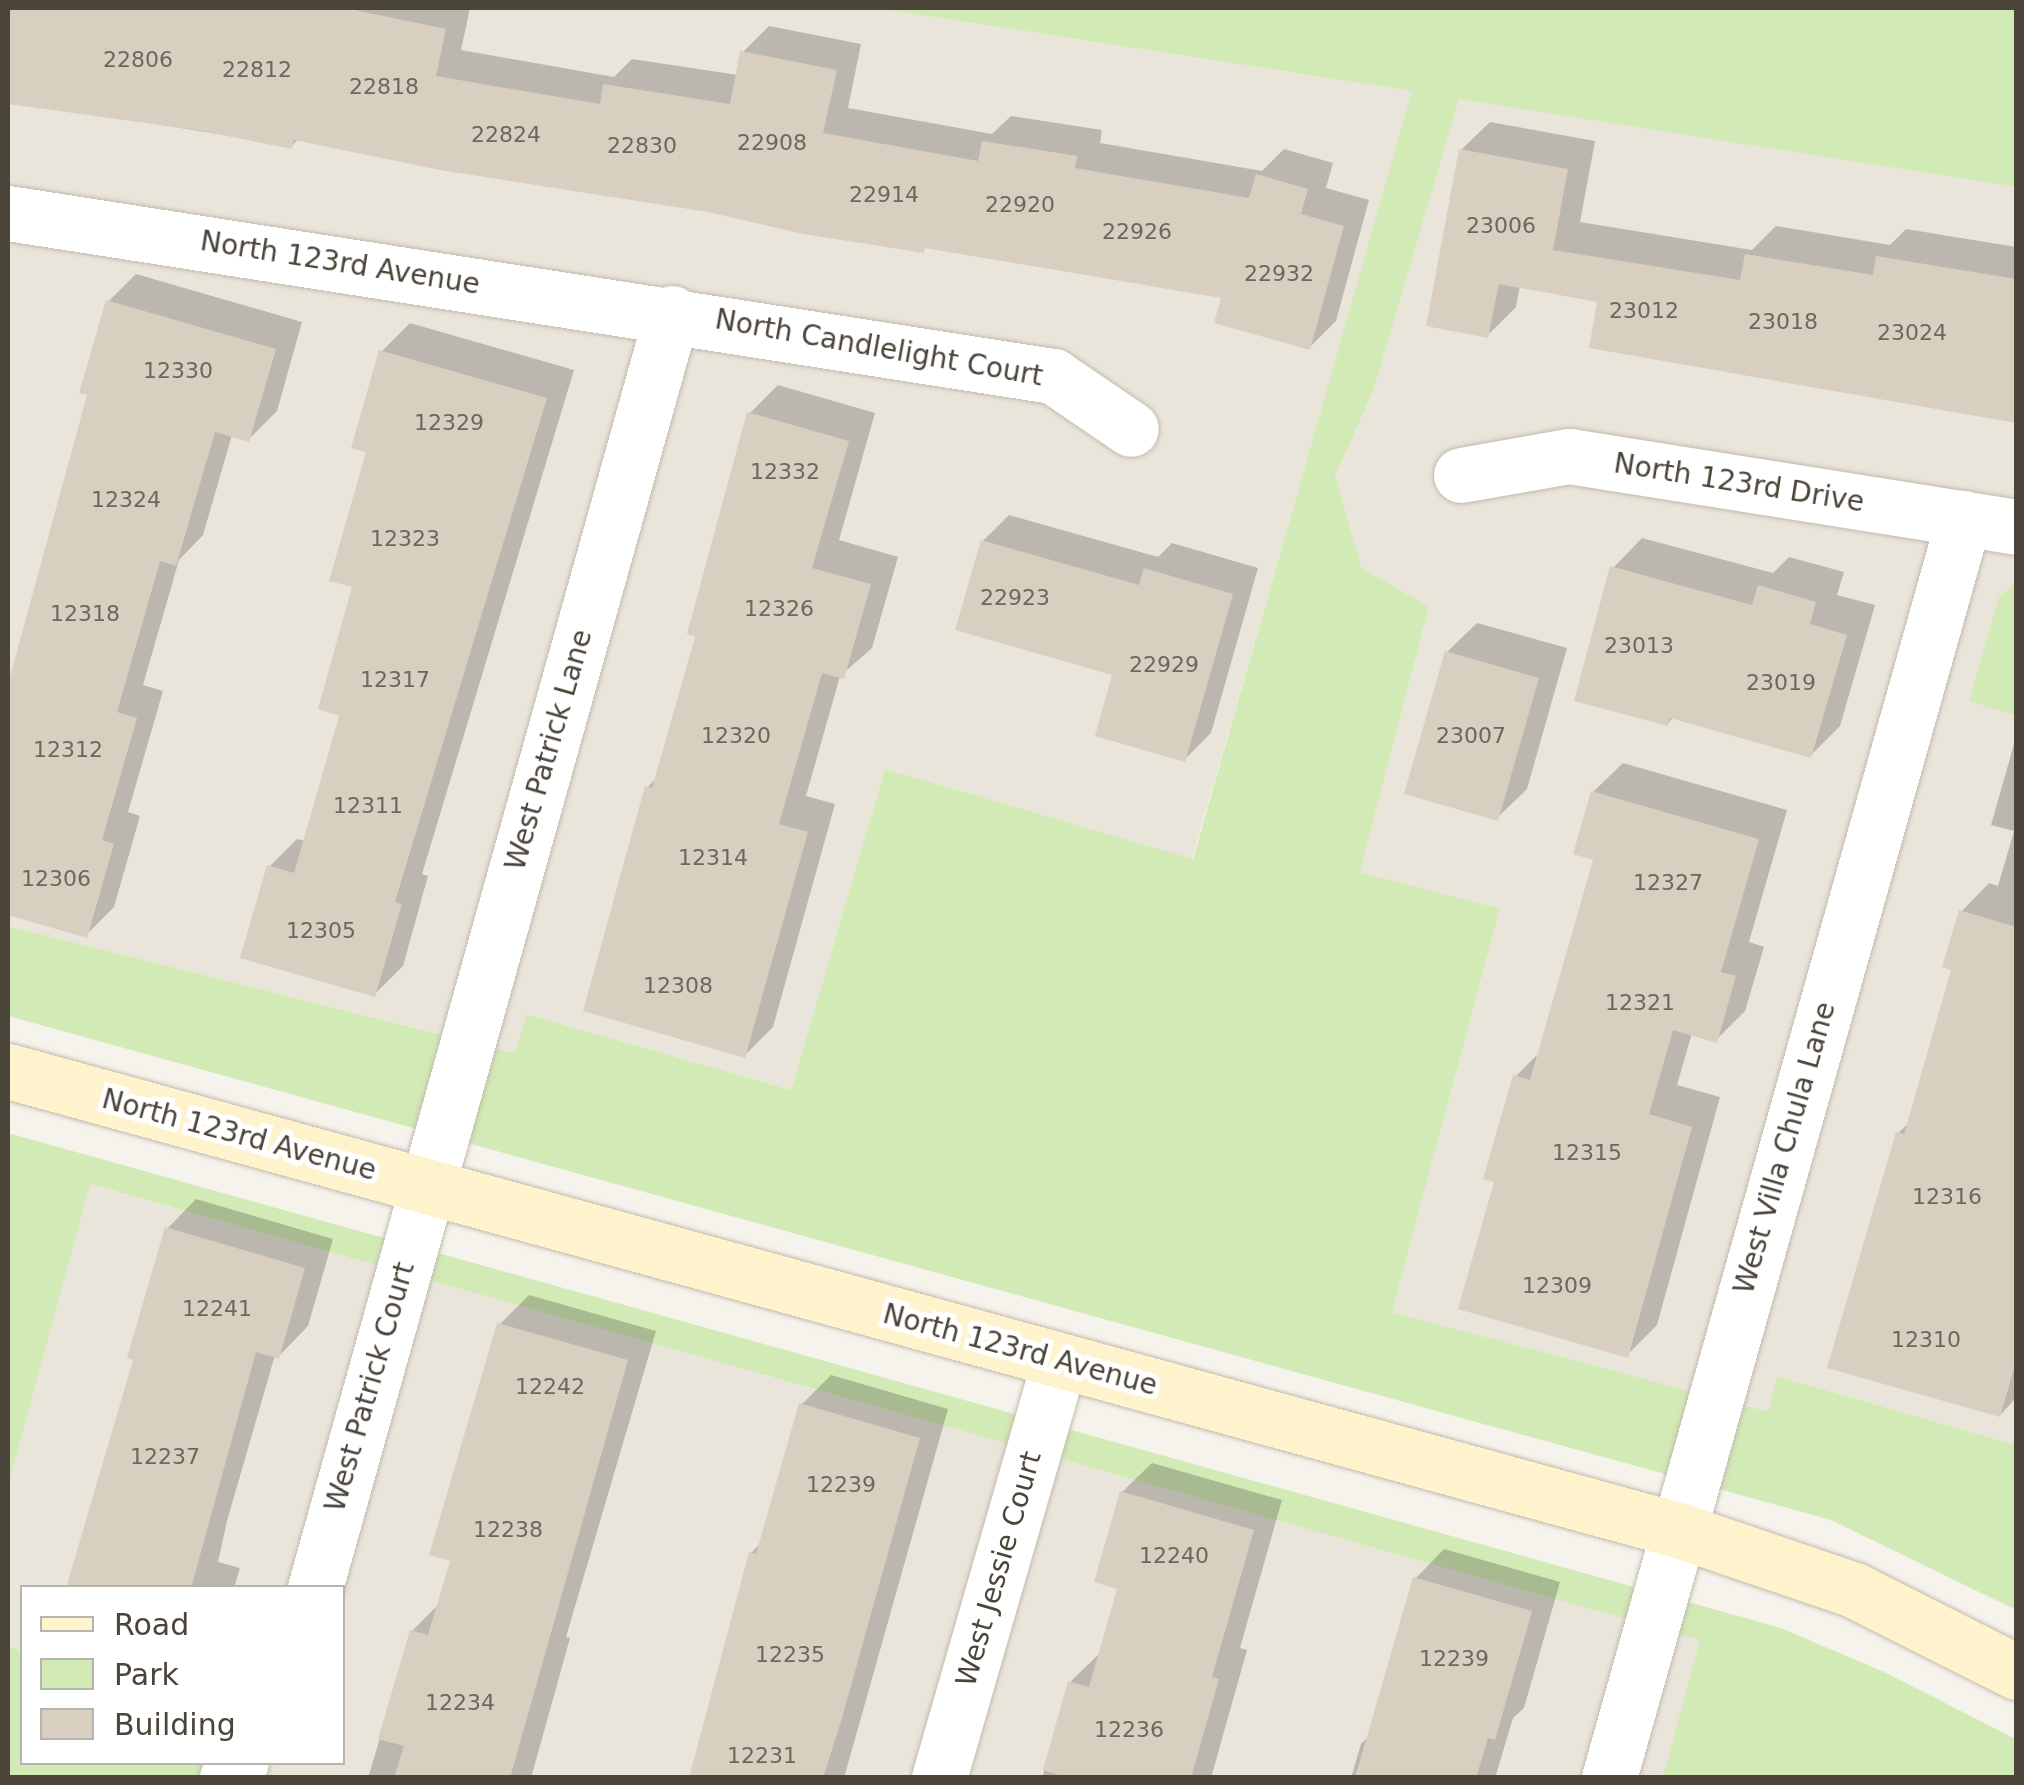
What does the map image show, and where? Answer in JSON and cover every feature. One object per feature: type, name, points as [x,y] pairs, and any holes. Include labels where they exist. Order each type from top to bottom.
[{"type":"street","name":"North 123rd Avenue","points":[[10,226],[672,313]]},
{"type":"street","name":"North Candlelight Court","points":[[672,313],[1053,376],[1131,430]]},
{"type":"street","name":"West Patrick Lane","points":[[426,1187],[672,313]]},
{"type":"street","name":"North 123rd Drive","points":[[1461,475],[1569,456],[2016,527]]},
{"type":"street","name":"West Villa Chula Lane","points":[[1609,1778],[1964,518]]},
{"type":"street","name":"North 123rd Avenue","points":[[8,1071],[1678,1530],[1854,1590],[2016,1672]]},
{"type":"street","name":"West Patrick Court","points":[[315,1585],[426,1187]]},
{"type":"street","name":"West Jessie Court","points":[[938,1778],[1059,1361]]},
{"type":"shaded area","points":[[8,8],[875,8],[1413,91],[1192,859],[885,769],[791,1090],[528,1014],[516,1053],[8,926]]},
{"type":"shaded area","points":[[1459,98],[2016,187],[2016,1445],[1778,1376],[1768,1413],[1392,1312],[1500,910],[1360,872],[1429,608],[1362,568],[1335,476],[1374,389]]},
{"type":"shaded area","points":[[89,1184],[1701,1640],[1663,1778],[226,1777],[217,1765],[345,1765],[345,1585],[20,1585],[20,1650],[8,1646],[8,1486]]},
{"type":"green space","points":[[875,8],[2016,8],[2016,187],[1459,99],[1374,389],[1335,476],[1362,568],[1429,607],[1360,872],[1500,909],[1392,1312],[1768,1412],[1777,1376],[2016,1445],[2016,1610],[1831,1520],[8,1016],[8,926],[515,1053],[527,1014],[791,1090],[885,769],[1193,859],[1412,91]]},
{"type":"green space","points":[[2016,583],[2016,716],[1969,701],[1999,597]]},
{"type":"green space","points":[[8,1133],[1781,1628],[1884,1672],[2016,1739],[2016,1777],[1663,1777],[1700,1640],[90,1184],[8,1486]]},
{"type":"green space","points":[[8,1646],[20,1650],[20,1765],[217,1765],[226,1777],[8,1777]]},
{"type":"building","points":[[8,8],[345,8],[446,29],[436,76],[600,104],[603,84],[730,104],[740,51],[837,70],[823,133],[978,161],[982,141],[1077,156],[1075,168],[1249,198],[1256,174],[1308,189],[1301,214],[1344,226],[1310,350],[1214,323],[1221,298],[925,248],[924,253],[803,234],[708,212],[440,170],[294,140],[292,149],[197,130],[8,104]]},
{"type":"building","points":[[1459,149],[1568,169],[1553,250],[1740,280],[1745,254],[1873,275],[1876,256],[2016,279],[2016,423],[1589,348],[1597,302],[1499,284],[1488,338],[1426,326]]},
{"type":"building","points":[[106,300],[276,349],[249,442],[215,432],[176,566],[160,561],[117,712],[137,718],[102,840],[114,844],[87,938],[8,915],[8,684],[87,395],[79,393]]},
{"type":"building","points":[[379,350],[547,398],[395,902],[402,904],[375,997],[240,958],[267,865],[294,873],[339,716],[318,709],[352,587],[329,581],[366,452],[351,448]]},
{"type":"building","points":[[747,412],[849,441],[812,568],[871,584],[844,679],[822,673],[779,824],[808,832],[745,1058],[583,1011],[645,786],[652,788],[695,637],[687,634]]},
{"type":"building","points":[[981,540],[1139,585],[1144,568],[1233,594],[1185,762],[1095,736],[1112,675],[955,630]]},
{"type":"building","points":[[1610,566],[1752,605],[1758,585],[1816,602],[1810,624],[1847,635],[1811,758],[1670,718],[1668,726],[1574,701]]},
{"type":"building","points":[[1445,651],[1539,678],[1498,821],[1404,794]]},
{"type":"building","points":[[1591,791],[1759,839],[1721,972],[1736,976],[1717,1043],[1673,1030],[1649,1114],[1692,1127],[1628,1358],[1458,1309],[1494,1182],[1483,1179],[1513,1075],[1530,1080],[1593,860],[1573,854]]},
{"type":"building","points":[[1959,910],[2016,927],[2016,1361],[2000,1417],[1827,1368],[1896,1132],[1904,1134],[1951,970],[1942,967]]},
{"type":"building","points":[[165,1227],[305,1268],[279,1359],[256,1352],[192,1585],[67,1585],[133,1360],[127,1358]]},
{"type":"building","points":[[497,1323],[628,1360],[510,1778],[394,1778],[404,1746],[378,1739],[410,1630],[428,1635],[450,1561],[429,1555]]},
{"type":"building","points":[[799,1403],[920,1438],[842,1718],[823,1778],[689,1778],[749,1552],[756,1554]]},
{"type":"building","points":[[1120,1491],[1254,1530],[1212,1677],[1219,1679],[1191,1778],[1068,1778],[1043,1770],[1068,1681],[1089,1687],[1117,1589],[1094,1582]]},
{"type":"building","points":[[1413,1577],[1532,1611],[1495,1740],[1488,1738],[1476,1778],[1355,1778]]}]
